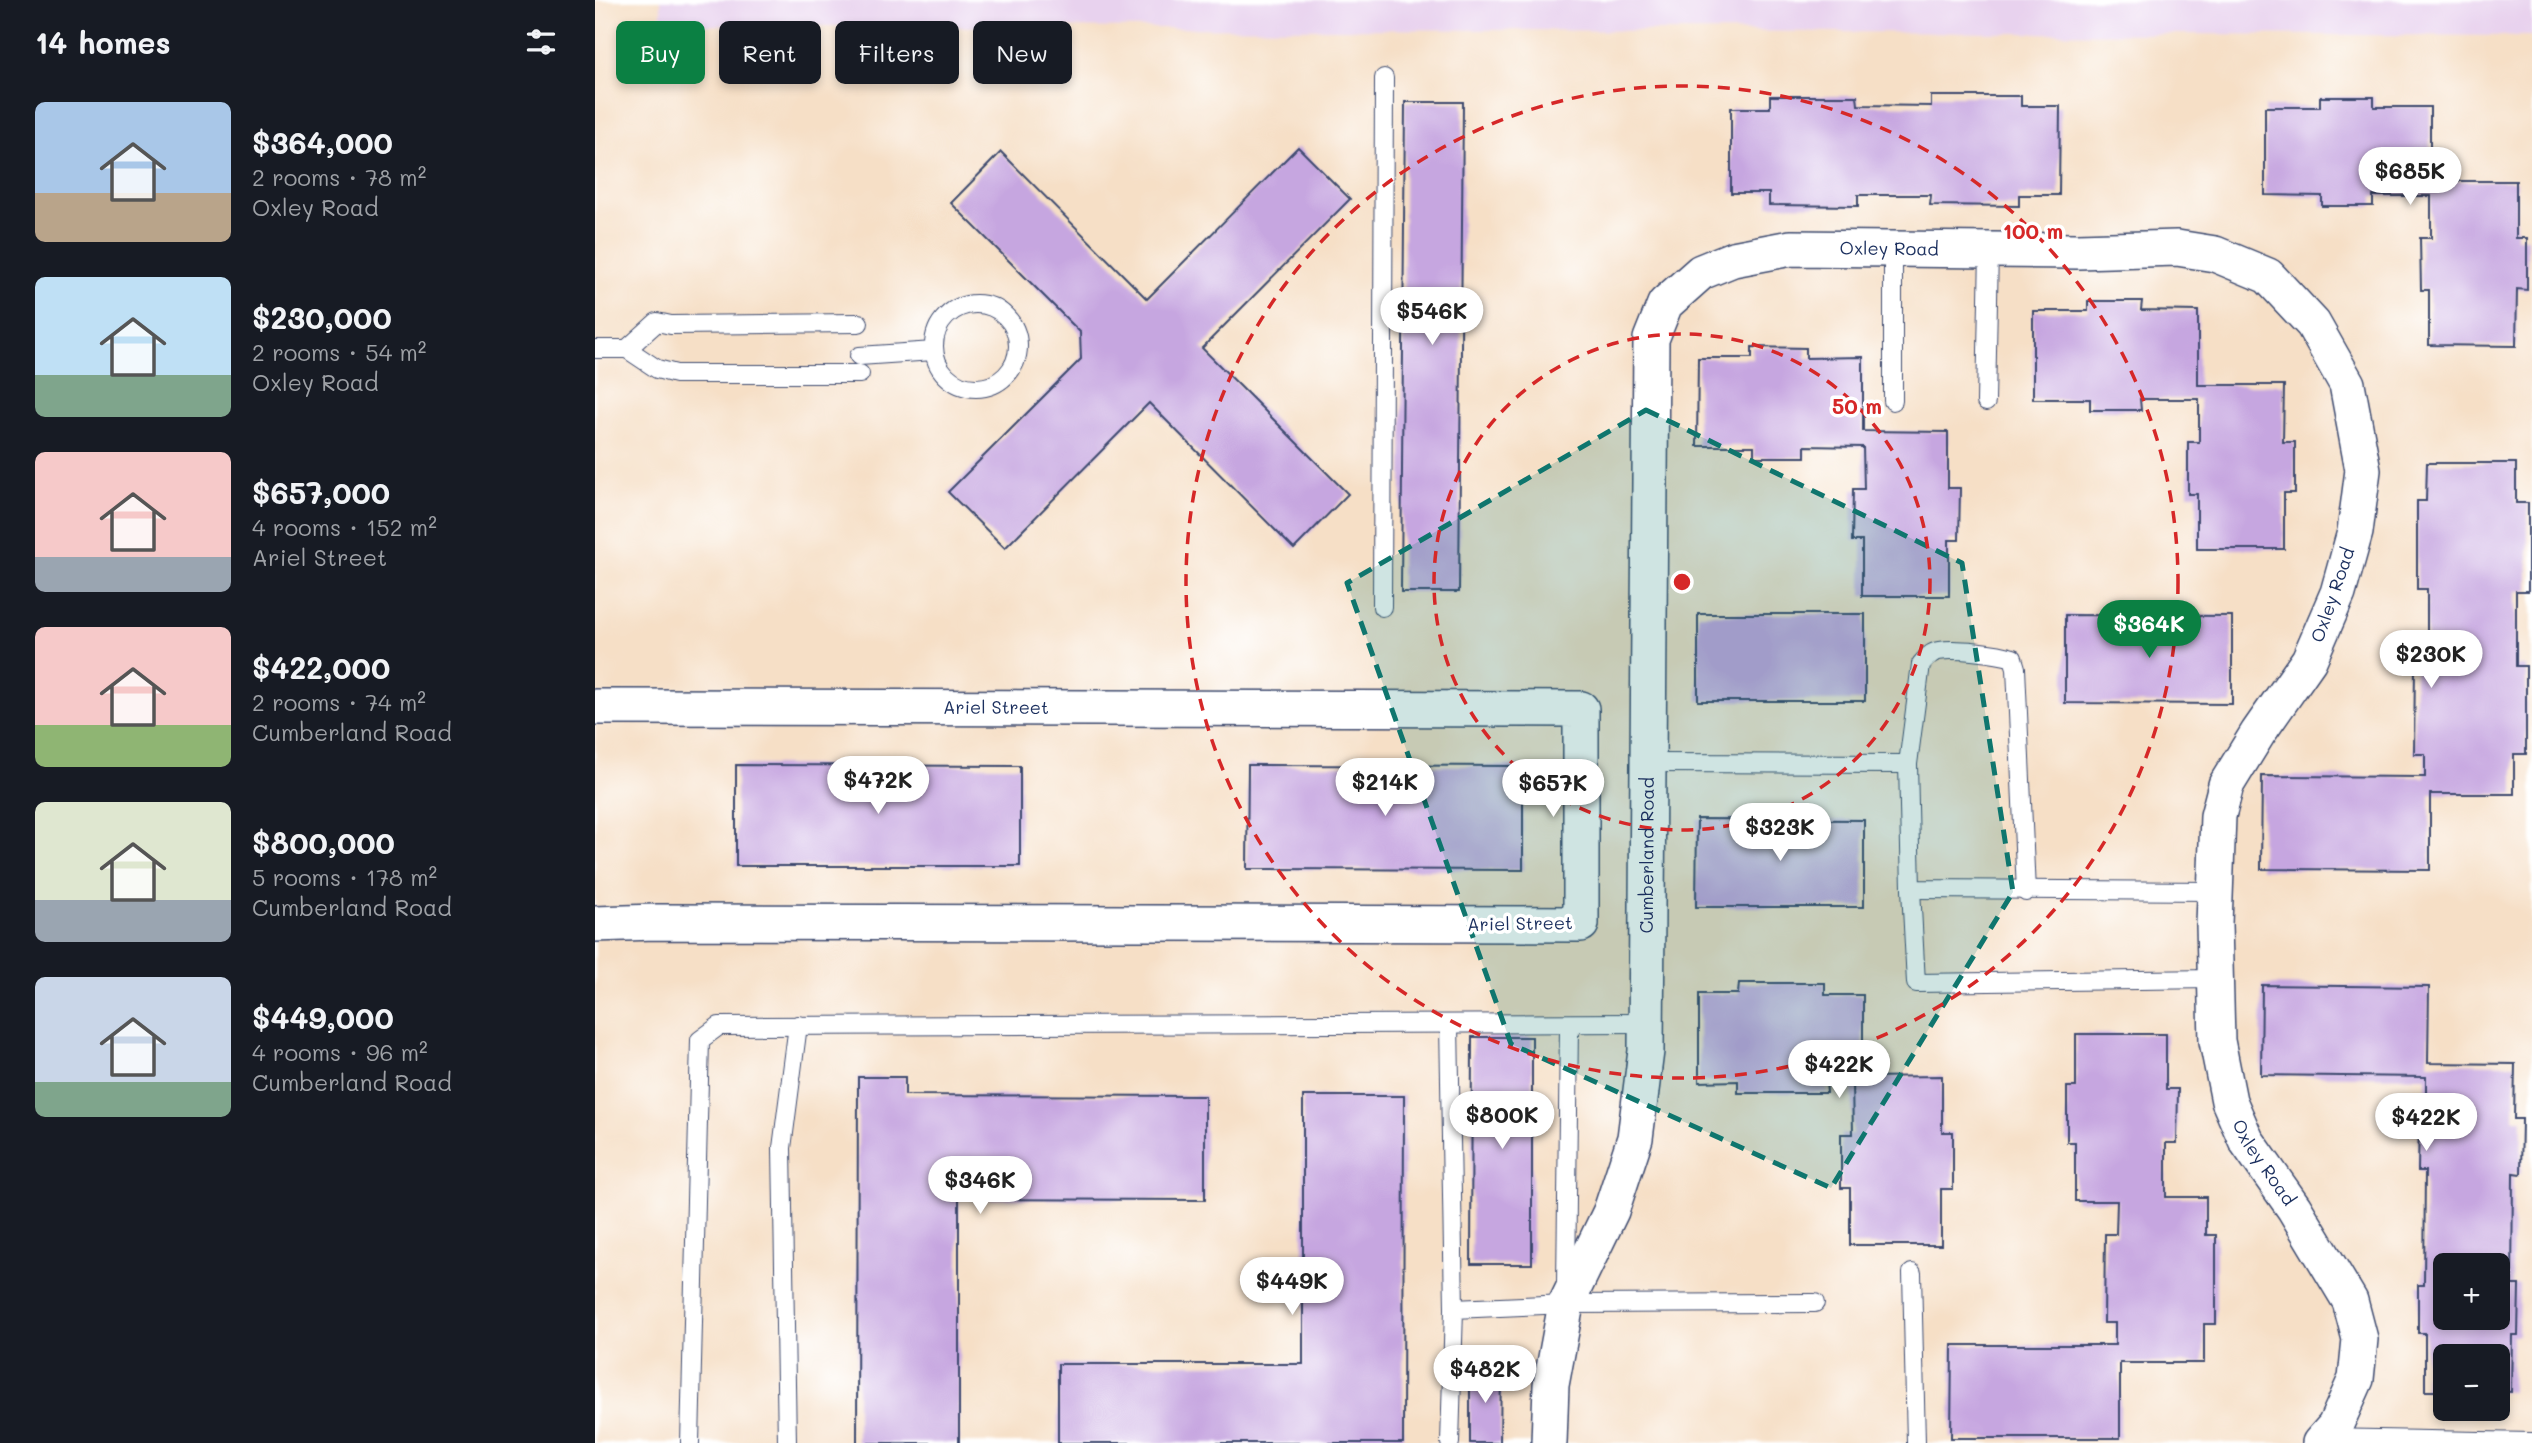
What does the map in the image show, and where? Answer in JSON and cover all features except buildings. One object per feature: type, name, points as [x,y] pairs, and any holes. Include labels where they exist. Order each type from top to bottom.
[{"type":"street","name":"Oxley Road","points":[[1701,272],[1733,259],[1791,248],[2078,251],[2177,247],[2215,254],[2268,276],[2313,324],[2347,384],[2363,470],[2355,531],[2338,593],[2309,660],[2258,733],[2226,785],[2218,816],[2216,891],[2217,1041],[2229,1101],[2246,1140],[2294,1208],[2350,1301],[2360,1339],[2356,1379],[2335,1426],[2323,1440]]},
{"type":"street","name":"Cumberland Road","points":[[1549,1443],[1552,1385],[1566,1304],[1611,1211],[1635,1138],[1646,1051],[1651,339],[1665,304],[1701,272]]},
{"type":"street","name":"Ariel Street","points":[[595,707],[1581,709],[1581,924],[595,924]]},
{"type":"lane","points":[[1382,607],[1384,78]]},
{"type":"lane","points":[[1893,249],[1893,401]]},
{"type":"lane","points":[[1986,402],[1989,250]]},
{"type":"lane","points":[[971,305],[984,305],[1007,318],[1017,341],[1016,356],[1011,369],[1001,380],[988,387],[960,385],[947,377],[938,365],[934,351],[939,326],[947,315],[958,308],[971,305]]},
{"type":"lane","points":[[627,349],[657,322],[671,325],[859,323]]},
{"type":"lane","points":[[595,349],[627,349],[657,369],[677,374],[860,374]]},
{"type":"lane","points":[[859,355],[934,351]]},
{"type":"lane","points":[[2025,892],[2017,681],[2013,658],[2000,653],[1939,651],[1929,655],[1921,664],[1907,764],[1916,983],[2215,979]]},
{"type":"lane","points":[[1649,763],[1907,764]]},
{"type":"lane","points":[[1911,889],[2025,892],[2216,891]]},
{"type":"lane","points":[[690,1443],[700,1040],[719,1026],[1646,1023]]},
{"type":"lane","points":[[1449,1024],[1454,1309],[1450,1443]]},
{"type":"lane","points":[[1566,1304],[1569,1024]]},
{"type":"lane","points":[[787,1443],[782,1148],[798,1025]]},
{"type":"lane","points":[[1912,1273],[1916,1443]]},
{"type":"lane","points":[[1454,1309],[1566,1304],[1815,1303]]},
{"type":"lane","points":[[2323,1440],[2532,1442]]},
{"type":"highlighted area","points":[[1646,410],[1962,563],[2013,892],[1831,1188],[1511,1044],[1347,583]]},
{"type":"shaded area","points":[[661,0],[2532,0],[2532,36],[1072,27],[1072,21],[973,21],[973,27],[959,27],[959,21],[835,21],[835,26],[821,26],[821,21],[719,21],[719,25],[705,25],[705,21],[661,21]]}]
